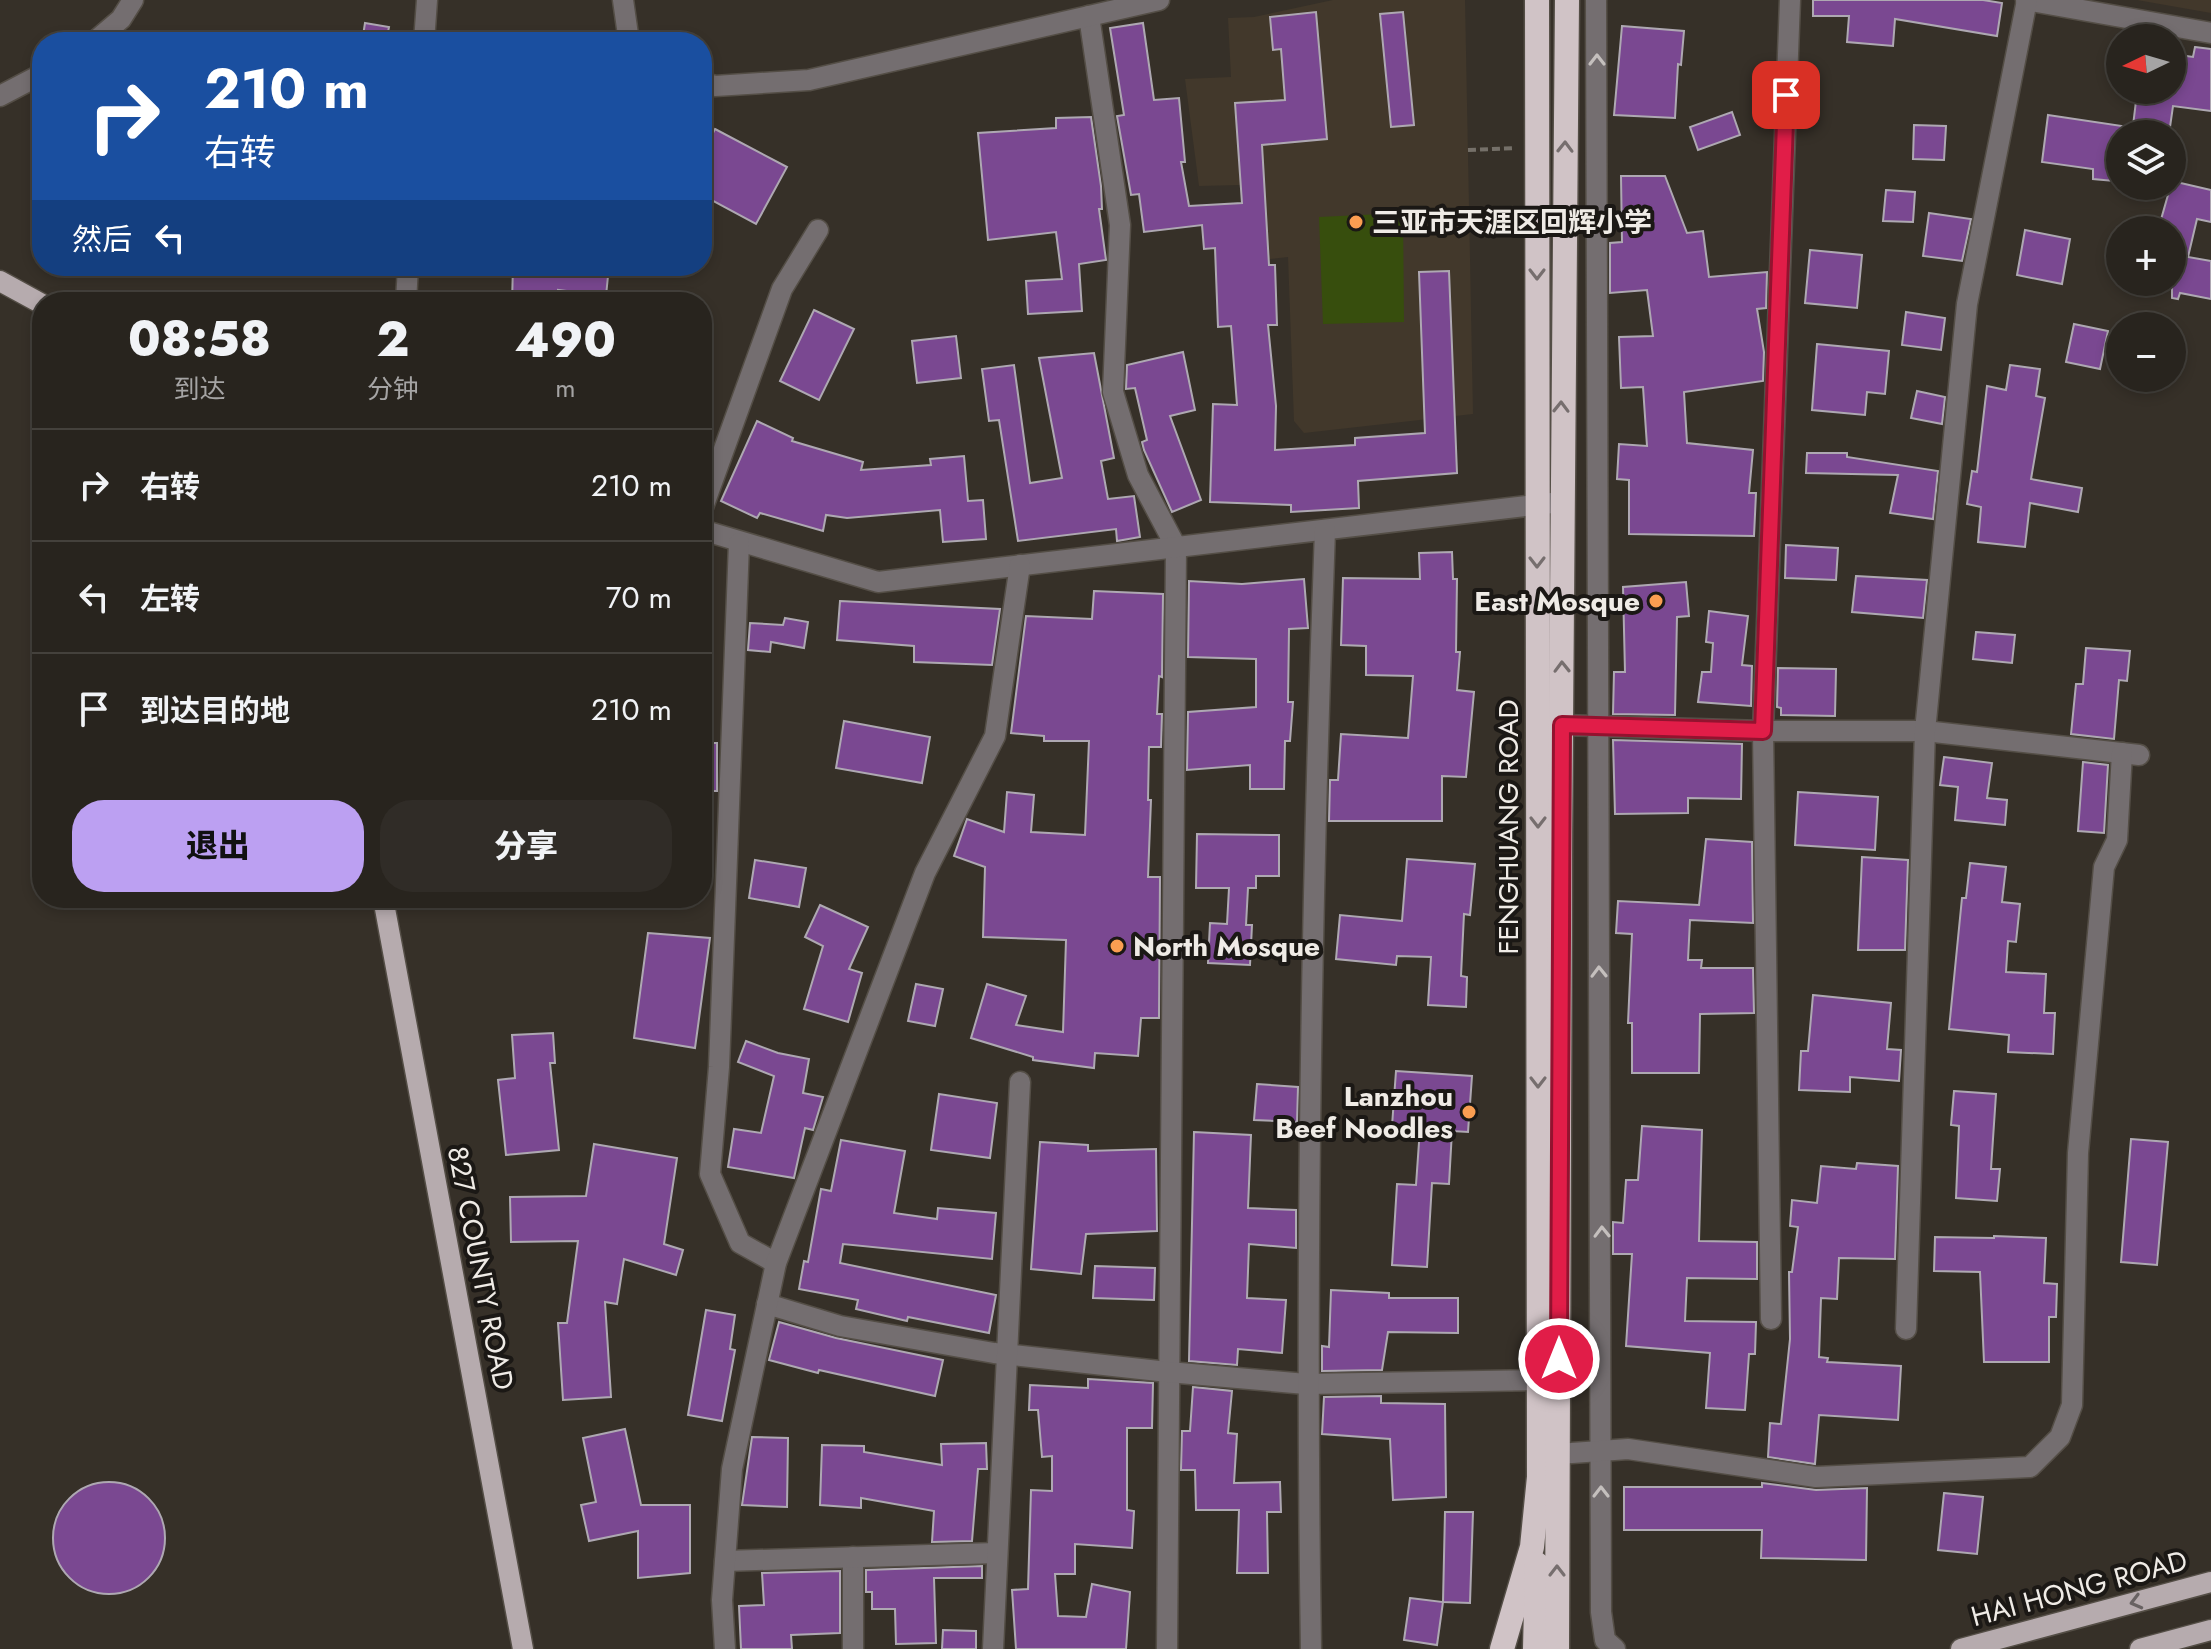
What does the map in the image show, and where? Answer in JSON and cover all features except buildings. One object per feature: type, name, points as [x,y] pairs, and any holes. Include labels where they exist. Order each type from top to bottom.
[{"type":"highway","name":"FENGHUANG ROAD","points":[[1537,0],[1537,147],[1548,504],[1562,725],[1557,1649]]},
{"type":"highway","name":"FENGHUANG ROAD","points":[[1502,1649],[1532,1547],[1539,1477],[1548,504],[1567,0]]},
{"type":"highway","points":[[1535,1649],[1539,1477]]},
{"type":"main road","points":[[0,281],[32,299]]},
{"type":"main road","name":"827 COUNTY ROAD","points":[[385,908],[523,1649]]},
{"type":"main road","name":"HAI HONG ROAD","points":[[1961,1649],[2211,1582]]},
{"type":"main road","points":[[2140,1649],[2211,1630]]},
{"type":"street","points":[[106,32],[121,19],[133,0]]},
{"type":"street","points":[[425,32],[427,0]]},
{"type":"street","points":[[623,0],[628,32]]},
{"type":"street","points":[[712,85],[809,80],[1159,0]]},
{"type":"street","points":[[1596,0],[1596,726],[1603,1274],[1601,1612],[1605,1640],[1615,1649]]},
{"type":"street","points":[[1771,1319],[1763,731],[1790,0]]},
{"type":"street","points":[[1906,1329],[1925,731],[1967,304],[2027,0],[2211,33]]},
{"type":"street","points":[[1089,16],[1120,225],[1113,392],[1138,475],[1176,547],[1167,1649]]},
{"type":"street","points":[[0,96],[32,79]]},
{"type":"street","points":[[712,482],[782,289],[818,230]]},
{"type":"street","points":[[712,534],[878,582],[1548,504]]},
{"type":"street","points":[[1311,1649],[1306,1384],[1312,875],[1325,530]]},
{"type":"street","points":[[739,543],[719,1067],[710,1174],[740,1243],[776,1263]]},
{"type":"street","points":[[725,1649],[722,1600],[732,1469],[776,1263],[925,873],[995,736],[1020,565]]},
{"type":"street","points":[[1558,1454],[1628,1449],[1816,1477],[2030,1467],[2060,1437],[2072,1405],[2078,1153],[2104,867],[2117,840],[2130,754],[1925,731],[1763,731],[1562,725]]},
{"type":"street","points":[[993,1649],[1020,1082]]},
{"type":"street","points":[[767,1304],[840,1326],[1009,1355],[1168,1372],[1306,1384],[1538,1380]]},
{"type":"street","points":[[725,1561],[997,1553]]},
{"type":"street","points":[[853,1557],[853,1649]]},
{"type":"path","points":[[1468,150],[1537,147]]},
{"type":"shaded area","name":"三亚市天涯区回辉小学","points":[[1333,0],[1465,0],[1473,414],[1304,433],[1294,421],[1288,257],[1245,262],[1240,185],[1199,186],[1185,79],[1231,77],[1228,18],[1254,17]]},
{"type":"shaded area","points":[[2137,0],[2211,0],[2211,13]]},
{"type":"green space","points":[[1403,213],[1404,322],[1323,324],[1319,217]]},
{"type":"place","name":"三亚市天涯区回辉小学","points":[[1356,222]]},
{"type":"place","name":"East Mosque","points":[[1656,601]]},
{"type":"place","name":"North Mosque","points":[[1117,946]]},
{"type":"place","name":"Lanzhou Beef Noodles","points":[[1469,1112]]},
{"type":"route","points":[[1559,1359],[1562,725],[1763,731],[1786,95]]}]
